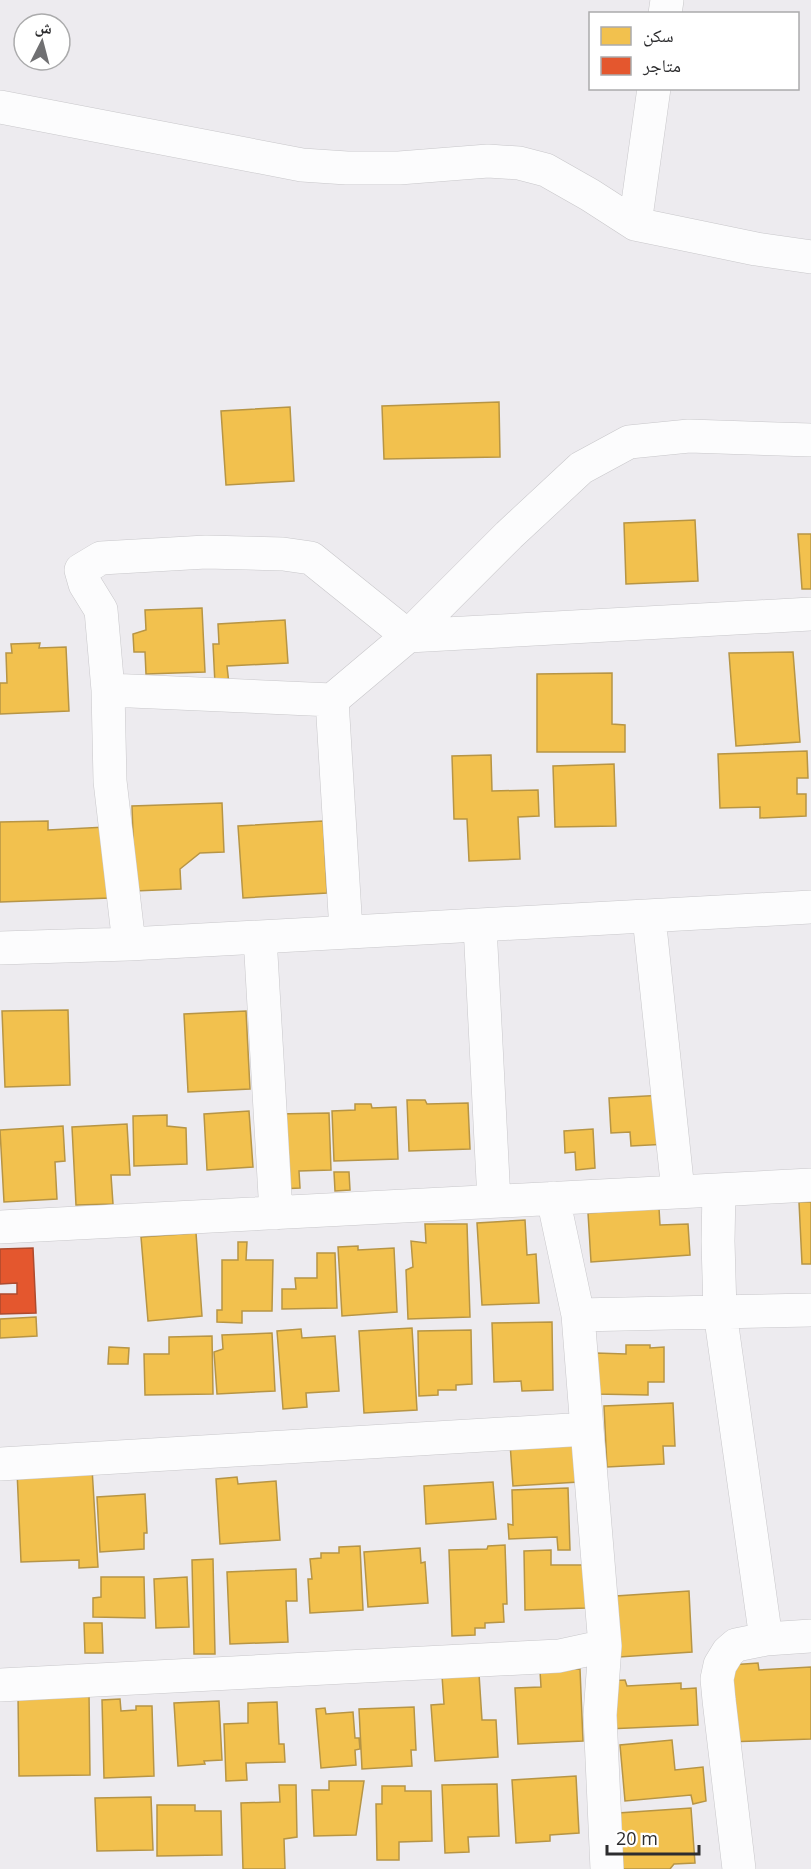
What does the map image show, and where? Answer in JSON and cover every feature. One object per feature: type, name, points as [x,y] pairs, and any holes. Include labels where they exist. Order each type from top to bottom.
[{"type":"street","points":[[635,224],[654,90]]},
{"type":"street","points":[[0,107],[302,165],[388,168],[488,161],[519,163],[546,170],[635,224],[756,249],[811,257]]},
{"type":"street","points":[[108,690],[332,700],[408,636],[509,535],[581,468],[629,442],[688,436],[811,440]]},
{"type":"street","points":[[129,944],[110,781],[108,690],[101,610],[85,584],[81,570],[101,558],[206,552],[283,554],[311,558],[408,636],[811,614]]},
{"type":"street","points":[[332,700],[346,931]]},
{"type":"street","points":[[0,948],[129,944],[811,907]]},
{"type":"street","points":[[649,917],[678,1191]]},
{"type":"street","points":[[480,926],[494,1201]]},
{"type":"street","points":[[260,937],[276,1213]]},
{"type":"street","points":[[0,1227],[811,1185]]},
{"type":"street","points":[[719,1190],[720,1311],[766,1638]]},
{"type":"street","points":[[553,1198],[579,1315],[586,1429],[605,1646],[600,1714],[607,1869]]},
{"type":"street","points":[[579,1315],[811,1310]]},
{"type":"street","points":[[0,1464],[586,1429]]},
{"type":"street","points":[[739,1869],[717,1679],[720,1665],[728,1652],[736,1645],[766,1638],[811,1636]]},
{"type":"street","points":[[0,1685],[559,1656],[605,1646]]},
{"type":"building: سكن","points":[[499,402],[500,457],[384,459],[382,406]]},
{"type":"building: سكن","points":[[290,407],[294,481],[226,485],[221,411]]},
{"type":"building: سكن","points":[[695,520],[698,581],[626,584],[624,523]]},
{"type":"building: سكن","points":[[798,534],[811,534],[811,589],[802,589]]},
{"type":"building: سكن","points":[[202,608],[205,672],[146,674],[145,652],[134,652],[133,634],[146,630],[145,610]]},
{"type":"building: سكن","points":[[285,620],[288,663],[227,666],[229,684],[215,684],[213,644],[219,644],[218,624]]},
{"type":"building: سكن","points":[[40,643],[39,648],[66,647],[69,711],[0,714],[0,683],[7,683],[6,653],[12,653],[11,644]]},
{"type":"building: سكن","points":[[793,652],[800,742],[736,746],[729,653]]},
{"type":"building: سكن","points":[[612,673],[612,724],[625,725],[625,752],[537,752],[537,674]]},
{"type":"building: سكن","points":[[807,751],[808,778],[797,778],[797,794],[806,794],[806,816],[760,818],[760,807],[720,808],[718,754]]},
{"type":"building: سكن","points":[[491,755],[492,791],[538,790],[539,816],[518,817],[520,859],[469,861],[467,819],[454,819],[452,756]]},
{"type":"building: سكن","points":[[614,764],[616,826],[555,827],[553,766]]},
{"type":"building: سكن","points":[[222,803],[224,852],[200,853],[180,869],[181,889],[135,891],[132,806]]},
{"type":"building: سكن","points":[[48,821],[48,830],[106,827],[110,898],[0,902],[0,822]]},
{"type":"building: سكن","points":[[323,821],[327,893],[243,898],[238,826]]},
{"type":"building: سكن","points":[[68,1010],[70,1085],[5,1087],[2,1011]]},
{"type":"building: سكن","points":[[246,1011],[250,1089],[188,1092],[184,1014]]},
{"type":"building: سكن","points":[[665,1095],[668,1144],[631,1146],[630,1132],[611,1133],[609,1098]]},
{"type":"building: سكن","points":[[407,1100],[425,1100],[427,1104],[468,1103],[470,1149],[409,1151]]},
{"type":"building: سكن","points":[[355,1104],[371,1104],[372,1108],[396,1107],[398,1159],[334,1161],[332,1111],[355,1110]]},
{"type":"building: سكن","points":[[249,1111],[253,1167],[207,1170],[204,1114]]},
{"type":"building: سكن","points":[[329,1113],[331,1170],[299,1171],[300,1188],[280,1189],[277,1114]]},
{"type":"building: سكن","points":[[167,1115],[167,1126],[186,1128],[187,1164],[134,1166],[133,1116]]},
{"type":"building: سكن","points":[[127,1124],[130,1175],[111,1175],[113,1204],[76,1205],[72,1127]]},
{"type":"building: سكن","points":[[63,1126],[65,1161],[55,1162],[57,1199],[4,1202],[0,1130]]},
{"type":"building: سكن","points":[[593,1129],[595,1168],[576,1170],[575,1152],[565,1153],[564,1131]]},
{"type":"building: سكن","points":[[334,1172],[349,1172],[350,1190],[335,1191]]},
{"type":"building: سكن","points":[[799,1202],[811,1202],[811,1264],[802,1264]]},
{"type":"building: سكن","points":[[659,1208],[660,1225],[688,1224],[690,1255],[591,1262],[588,1213]]},
{"type":"building: سكن","points":[[525,1220],[527,1255],[536,1254],[539,1303],[482,1305],[477,1223]]},
{"type":"building: سكن","points":[[425,1224],[467,1224],[470,1317],[408,1319],[406,1270],[413,1267],[411,1241],[426,1243]]},
{"type":"building: سكن","points":[[196,1233],[202,1316],[148,1321],[141,1237]]},
{"type":"building: سكن","points":[[238,1242],[247,1242],[246,1260],[273,1260],[272,1311],[242,1311],[242,1323],[217,1322],[217,1310],[222,1310],[222,1260],[238,1260]]},
{"type":"building: سكن","points":[[358,1246],[358,1250],[394,1248],[397,1312],[342,1316],[338,1247]]},
{"type":"building: سكن","points":[[317,1253],[335,1253],[337,1308],[282,1309],[282,1289],[296,1289],[295,1278],[317,1278]]},
{"type":"building: سكن","points":[[36,1317],[37,1336],[0,1338],[0,1319]]},
{"type":"building: سكن","points":[[552,1322],[553,1390],[522,1391],[521,1381],[494,1382],[492,1323]]},
{"type":"building: سكن","points":[[412,1328],[417,1410],[364,1413],[359,1331]]},
{"type":"building: سكن","points":[[301,1329],[302,1338],[335,1336],[339,1391],[306,1393],[307,1407],[283,1409],[277,1331]]},
{"type":"building: سكن","points":[[471,1330],[472,1384],[456,1385],[456,1390],[438,1390],[438,1395],[419,1396],[418,1331]]},
{"type":"building: سكن","points":[[272,1333],[275,1391],[217,1394],[214,1352],[223,1349],[222,1335]]},
{"type":"building: سكن","points":[[212,1336],[213,1394],[145,1395],[144,1354],[169,1354],[169,1337]]},
{"type":"building: سكن","points":[[626,1345],[664,1347],[664,1382],[648,1382],[648,1395],[595,1394],[596,1353],[626,1354]]},
{"type":"building: سكن","points":[[109,1347],[129,1348],[128,1364],[108,1364]]},
{"type":"building: سكن","points":[[673,1403],[675,1446],[663,1446],[664,1464],[607,1467],[604,1406]]},
{"type":"building: سكن","points":[[576,1439],[579,1482],[513,1486],[510,1443]]},
{"type":"building: سكن","points":[[92,1468],[98,1567],[79,1568],[79,1560],[21,1562],[17,1471]]},
{"type":"building: سكن","points":[[237,1477],[238,1484],[276,1481],[280,1540],[220,1544],[216,1479]]},
{"type":"building: سكن","points":[[493,1482],[496,1519],[426,1524],[424,1486]]},
{"type":"building: سكن","points":[[568,1488],[570,1550],[558,1550],[557,1537],[509,1539],[508,1524],[513,1525],[512,1490]]},
{"type":"building: سكن","points":[[145,1494],[147,1533],[144,1533],[144,1549],[100,1552],[97,1497]]},
{"type":"building: سكن","points":[[505,1545],[507,1604],[503,1604],[504,1622],[485,1623],[485,1628],[475,1628],[475,1635],[452,1636],[449,1550],[487,1549],[488,1546]]},
{"type":"building: سكن","points":[[360,1546],[363,1610],[310,1613],[308,1579],[312,1579],[310,1559],[321,1558],[321,1553],[339,1553],[339,1547]]},
{"type":"building: سكن","points":[[420,1548],[421,1563],[425,1562],[428,1603],[368,1607],[364,1552]]},
{"type":"building: سكن","points":[[551,1550],[551,1565],[585,1565],[586,1608],[525,1610],[524,1551]]},
{"type":"building: سكن","points":[[213,1559],[215,1654],[194,1654],[192,1560]]},
{"type":"building: سكن","points":[[296,1569],[297,1601],[286,1601],[288,1642],[230,1644],[227,1572]]},
{"type":"building: سكن","points":[[101,1577],[144,1577],[145,1618],[93,1617],[93,1598],[101,1597]]},
{"type":"building: سكن","points":[[187,1577],[189,1627],[156,1628],[154,1579]]},
{"type":"building: سكن","points":[[689,1591],[692,1652],[619,1657],[616,1596]]},
{"type":"building: سكن","points":[[84,1623],[102,1623],[103,1653],[85,1653]]},
{"type":"building: سكن","points":[[758,1663],[759,1670],[811,1667],[811,1739],[726,1742],[730,1665]]},
{"type":"building: سكن","points":[[580,1669],[583,1741],[518,1744],[515,1688],[541,1687],[540,1671]]},
{"type":"building: سكن","points":[[479,1674],[482,1720],[496,1720],[498,1757],[435,1761],[431,1705],[444,1704],[442,1676]]},
{"type":"building: سكن","points":[[625,1680],[627,1686],[681,1683],[681,1689],[696,1688],[698,1725],[607,1729],[605,1681]]},
{"type":"building: سكن","points":[[89,1692],[90,1775],[19,1776],[18,1694]]},
{"type":"building: سكن","points":[[120,1699],[121,1711],[136,1710],[136,1706],[152,1706],[154,1776],[104,1778],[102,1700]]},
{"type":"building: سكن","points":[[219,1701],[222,1760],[178,1766],[174,1703]]},
{"type":"building: سكن","points":[[277,1702],[279,1744],[284,1744],[285,1762],[246,1763],[247,1780],[226,1781],[224,1724],[248,1723],[248,1703]]},
{"type":"building: سكن","points":[[414,1707],[416,1750],[411,1750],[412,1766],[362,1769],[359,1709]]},
{"type":"building: سكن","points":[[325,1708],[326,1714],[353,1712],[355,1738],[359,1738],[360,1749],[355,1750],[356,1765],[321,1768],[316,1709]]},
{"type":"building: سكن","points":[[672,1740],[675,1770],[703,1767],[706,1801],[693,1804],[691,1795],[625,1801],[620,1745]]},
{"type":"building: سكن","points":[[576,1776],[579,1833],[550,1835],[550,1841],[516,1843],[512,1780]]},
{"type":"building: سكن","points":[[329,1781],[364,1781],[356,1835],[314,1836],[312,1790],[329,1790]]},
{"type":"building: سكن","points":[[497,1784],[499,1836],[468,1837],[469,1852],[445,1853],[442,1785]]},
{"type":"building: سكن","points":[[279,1785],[296,1785],[297,1837],[284,1839],[285,1869],[243,1869],[241,1803],[280,1802]]},
{"type":"building: سكن","points":[[382,1786],[405,1786],[405,1791],[431,1791],[432,1841],[399,1842],[399,1860],[377,1860],[376,1804],[382,1804]]},
{"type":"building: سكن","points":[[151,1797],[153,1850],[97,1851],[95,1798]]},
{"type":"building: سكن","points":[[157,1805],[195,1805],[195,1811],[221,1811],[222,1855],[157,1856]]},
{"type":"building: سكن","points":[[691,1808],[695,1863],[674,1864],[670,1869],[622,1869],[618,1813]]},
{"type":"building: متاجر","points":[[33,1248],[36,1313],[0,1314],[0,1294],[17,1294],[17,1283],[0,1284],[0,1249]]}]
